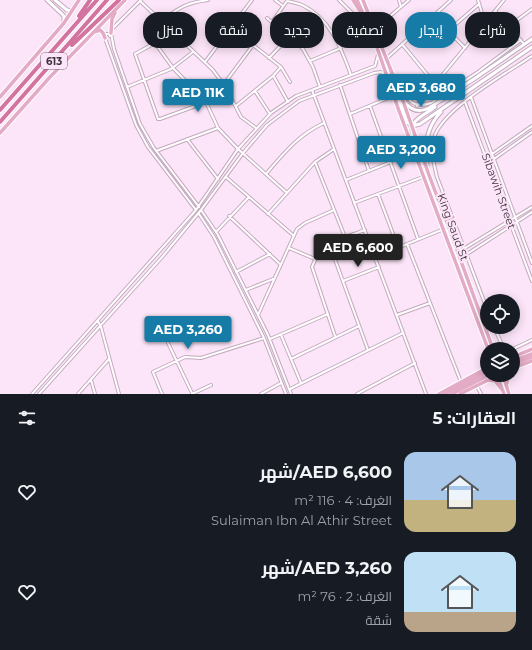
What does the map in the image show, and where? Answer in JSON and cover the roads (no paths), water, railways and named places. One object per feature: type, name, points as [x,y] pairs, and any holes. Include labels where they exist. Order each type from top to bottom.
[{"type":"highway","points":[[71,29],[90,0]]},
{"type":"highway","name":"613","points":[[0,110],[97,0]]},
{"type":"highway","name":"613","points":[[0,122],[107,0]]},
{"type":"highway","points":[[51,65],[119,0]]},
{"type":"main road","points":[[47,0],[62,14],[64,23]]},
{"type":"main road","points":[[55,0],[68,11],[75,8]]},
{"type":"main road","points":[[0,97],[64,23],[80,0]]},
{"type":"main road","points":[[0,133],[50,77],[125,0]]},
{"type":"main road","points":[[353,0],[361,12]]},
{"type":"main road","name":"King Saud St","points":[[357,0],[362,12]]},
{"type":"main road","name":"King Saud St","points":[[363,0],[368,12]]},
{"type":"main road","points":[[111,35],[112,19],[118,7]]},
{"type":"main road","points":[[94,32],[100,30],[105,38]]},
{"type":"main road","points":[[424,176],[412,135],[412,126],[414,122],[532,38]]},
{"type":"main road","points":[[378,48],[407,122],[412,126]]},
{"type":"main road","name":"King Saud St","points":[[383,48],[490,342]]},
{"type":"main road","points":[[412,126],[420,124],[531,48]]},
{"type":"main road","name":"King Saud St","points":[[377,49],[385,75],[487,342]]},
{"type":"main road","points":[[402,98],[410,109],[419,112],[444,100]]},
{"type":"main road","points":[[429,175],[425,152],[427,136],[435,119],[448,105]]},
{"type":"main road","points":[[446,220],[453,217]]},
{"type":"main road","points":[[520,354],[532,349]]},
{"type":"main road","points":[[520,358],[532,354]]},
{"type":"main road","points":[[520,364],[532,357]]},
{"type":"main road","points":[[520,365],[532,361]]},
{"type":"main road","points":[[438,394],[480,371]]},
{"type":"main road","points":[[445,394],[480,376]]},
{"type":"main road","points":[[452,394],[480,380]]},
{"type":"main road","points":[[460,394],[483,382]]},
{"type":"main road","points":[[496,382],[503,392]]},
{"type":"main road","points":[[499,382],[503,392]]},
{"type":"main road","points":[[506,382],[509,394]]},
{"type":"main road","points":[[507,386],[508,382]]},
{"type":"street","points":[[152,12],[140,0],[116,25],[111,35],[140,124],[156,151],[199,207],[216,232],[270,339],[291,394]]},
{"type":"street","points":[[173,12],[183,5],[208,0]]},
{"type":"street","points":[[205,62],[252,0]]},
{"type":"street","points":[[275,0],[283,6]]},
{"type":"street","points":[[339,0],[360,21],[377,49]]},
{"type":"street","points":[[399,0],[401,7]]},
{"type":"street","points":[[395,12],[409,0]]},
{"type":"street","points":[[438,12],[451,0]]},
{"type":"street","points":[[478,0],[482,12]]},
{"type":"street","points":[[495,11],[504,0]]},
{"type":"street","points":[[278,12],[287,1],[301,4],[318,15],[332,33]]},
{"type":"street","points":[[457,23],[479,4]]},
{"type":"street","points":[[520,18],[532,9]]},
{"type":"street","points":[[267,18],[270,21]]},
{"type":"street","points":[[111,35],[108,33],[105,34],[105,38],[136,125],[148,147],[196,210],[214,238],[264,338],[286,394]]},
{"type":"street","points":[[394,78],[407,99],[417,106],[422,106],[430,103],[521,40],[524,44]]},
{"type":"street","points":[[387,58],[405,41]]},
{"type":"street","points":[[417,106],[464,48],[457,41]]},
{"type":"street","points":[[402,44],[435,84]]},
{"type":"street","points":[[224,84],[253,45],[281,67],[290,82]]},
{"type":"street","points":[[146,48],[135,54],[158,118],[160,119],[202,104],[226,88]]},
{"type":"street","points":[[159,48],[173,68],[206,102],[218,128],[238,149],[287,193]]},
{"type":"street","points":[[190,48],[213,70],[224,84],[241,117],[256,128]]},
{"type":"street","points":[[269,58],[279,48]]},
{"type":"street","points":[[302,48],[310,61],[320,87]]},
{"type":"street","points":[[310,61],[341,48],[351,75]]},
{"type":"street","points":[[127,87],[173,68],[194,52]]},
{"type":"street","points":[[32,394],[199,207],[238,149],[270,114],[288,102],[312,90],[373,67],[376,65],[378,55]]},
{"type":"street","points":[[482,294],[437,177],[432,154],[434,137],[445,119],[471,97],[532,56]]},
{"type":"street","points":[[493,66],[494,60]]},
{"type":"street","points":[[236,106],[273,76],[281,67]]},
{"type":"street","points":[[373,67],[375,69],[374,73]]},
{"type":"street","points":[[39,394],[101,327],[201,210],[256,137],[276,117],[300,101],[340,85],[374,73],[381,72],[385,75]]},
{"type":"street","points":[[273,76],[288,102]]},
{"type":"street","points":[[340,85],[369,171]]},
{"type":"street","points":[[312,90],[426,394]]},
{"type":"street","points":[[254,91],[270,114]]},
{"type":"street","points":[[350,114],[393,96]]},
{"type":"street","name":"Sibawih Street","points":[[471,97],[532,263]]},
{"type":"street","name":"Sibawih Street","points":[[466,102],[532,281]]},
{"type":"street","points":[[370,106],[418,239]]},
{"type":"street","points":[[266,174],[294,143],[311,129],[324,123]]},
{"type":"street","points":[[492,154],[532,126]]},
{"type":"street","points":[[156,151],[218,128]]},
{"type":"street","points":[[494,159],[532,132]]},
{"type":"street","points":[[187,139],[218,179]]},
{"type":"street","points":[[268,214],[316,162],[334,150]]},
{"type":"street","points":[[492,154],[500,155]]},
{"type":"street","points":[[316,162],[345,237]]},
{"type":"street","points":[[346,180],[391,162]]},
{"type":"street","points":[[226,176],[294,236]]},
{"type":"street","points":[[354,203],[424,176]]},
{"type":"street","points":[[378,194],[398,247]]},
{"type":"street","points":[[216,232],[229,216],[249,197]]},
{"type":"street","points":[[465,248],[532,207]]},
{"type":"street","points":[[258,315],[297,229],[305,223],[334,210]]},
{"type":"street","points":[[467,254],[532,212]]},
{"type":"street","points":[[229,216],[281,264]]},
{"type":"street","points":[[374,256],[444,229]]},
{"type":"street","points":[[335,336],[312,267],[322,248],[364,230]]},
{"type":"street","points":[[329,244],[368,350]]},
{"type":"street","points":[[407,244],[461,382]]},
{"type":"street","points":[[520,249],[526,247]]},
{"type":"street","points":[[289,248],[315,259]]},
{"type":"street","points":[[236,272],[270,254]]},
{"type":"street","points":[[343,281],[379,267]]},
{"type":"street","points":[[246,290],[274,279]]},
{"type":"street","points":[[397,316],[430,303]]},
{"type":"street","points":[[270,339],[328,314]]},
{"type":"street","points":[[98,321],[101,327],[119,394]]},
{"type":"street","points":[[291,359],[335,336],[359,326]]},
{"type":"street","points":[[289,389],[403,333]]},
{"type":"street","points":[[281,334],[301,384]]},
{"type":"street","points":[[162,394],[153,372],[185,357],[201,358],[264,338]]},
{"type":"street","points":[[520,346],[532,340]]},
{"type":"street","points":[[168,343],[191,394],[211,385]]},
{"type":"street","points":[[78,394],[109,359]]},
{"type":"street","points":[[357,394],[414,363]]},
{"type":"street","points":[[91,380],[95,394]]},
{"type":"street","points":[[261,394],[281,383]]},
{"type":"street","points":[[477,386],[481,394]]}]
